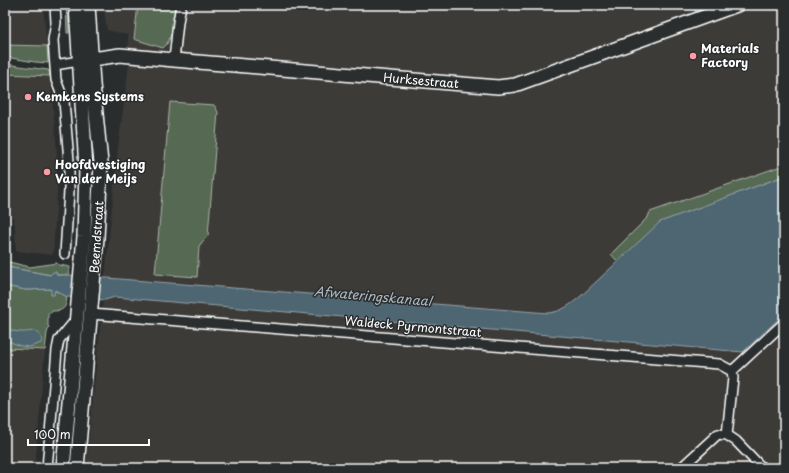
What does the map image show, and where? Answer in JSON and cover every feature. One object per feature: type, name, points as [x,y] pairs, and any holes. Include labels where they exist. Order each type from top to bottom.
[{"type":"main road","name":"Beemdstraat","points":[[64,468],[79,301],[88,271],[99,211],[101,163],[76,5]]},
{"type":"main road","name":"Beemdstraat","points":[[85,60],[88,5]]},
{"type":"main road","name":"Hurksestraat","points":[[85,60],[120,55],[498,87],[515,85],[737,5]]},
{"type":"main road","name":"Beemdstraat","points":[[78,468],[91,308],[88,271]]},
{"type":"street","points":[[55,5],[56,23],[53,40],[56,80],[64,101],[69,161],[69,191],[65,254]]},
{"type":"street","points":[[174,60],[181,5]]},
{"type":"street","points":[[55,65],[85,60]]},
{"type":"street","name":"Waldeck Pyrmontstraat","points":[[91,308],[719,364],[732,371]]},
{"type":"street","points":[[47,468],[59,340],[78,317]]},
{"type":"street","points":[[727,435],[733,378],[732,371],[784,324]]},
{"type":"street","points":[[681,468],[718,434],[727,435],[736,441],[762,468]]},
{"type":"shaded area","points":[[5,5],[43,5],[47,46],[5,45]]},
{"type":"shaded area","points":[[103,5],[784,5],[784,468],[86,468],[118,148],[129,64],[128,35],[107,30]]},
{"type":"shaded area","points":[[5,74],[50,76],[57,167],[53,255],[16,251],[15,225],[5,189]]},
{"type":"shaded area","points":[[8,348],[45,350],[35,468],[5,468],[5,352]]},
{"type":"green space","points":[[66,5],[68,5],[69,33],[67,33]]},
{"type":"green space","points":[[138,5],[175,5],[171,34],[169,40],[163,48],[134,39]]},
{"type":"green space","points":[[698,5],[703,5],[705,7],[707,5],[717,5],[696,13],[694,9]]},
{"type":"green space","points":[[5,45],[47,46],[48,63],[5,57]]},
{"type":"green space","points":[[5,64],[48,70],[50,76],[5,74]]},
{"type":"green space","points":[[170,102],[214,105],[218,112],[208,235],[199,246],[197,277],[155,274]]},
{"type":"green space","points":[[784,165],[784,176],[664,221],[618,262],[611,254],[648,217],[650,212]]},
{"type":"green space","points":[[5,261],[30,267],[57,263],[59,265],[70,267],[69,275],[57,276],[7,267],[8,265],[5,266]]},
{"type":"green space","points":[[5,286],[26,290],[51,289],[54,294],[54,290],[67,297],[65,307],[61,310],[48,313],[49,327],[45,350],[8,348],[5,352]]},
{"type":"water","points":[[784,176],[784,314],[743,352],[115,297],[105,300],[67,297],[55,290],[54,295],[51,295],[51,289],[26,290],[5,286],[6,265],[12,268],[50,275],[53,272],[56,272],[58,276],[69,275],[548,313],[558,311],[574,302],[660,222]]},
{"type":"water","points":[[5,219],[8,238],[5,254]]},
{"type":"water","points":[[5,329],[19,332],[34,331],[39,333],[42,341],[41,343],[30,347],[21,346],[5,340]]},
{"type":"place","name":"Materials Factory","points":[[693,56]]},
{"type":"place","name":"Kemkens Systems","points":[[28,97]]},
{"type":"place","name":"Hoofdvestiging Van der Meijs","points":[[47,172]]},
{"type":"water label","name":"Afwateringskanaal","points":[[373,296]]}]
